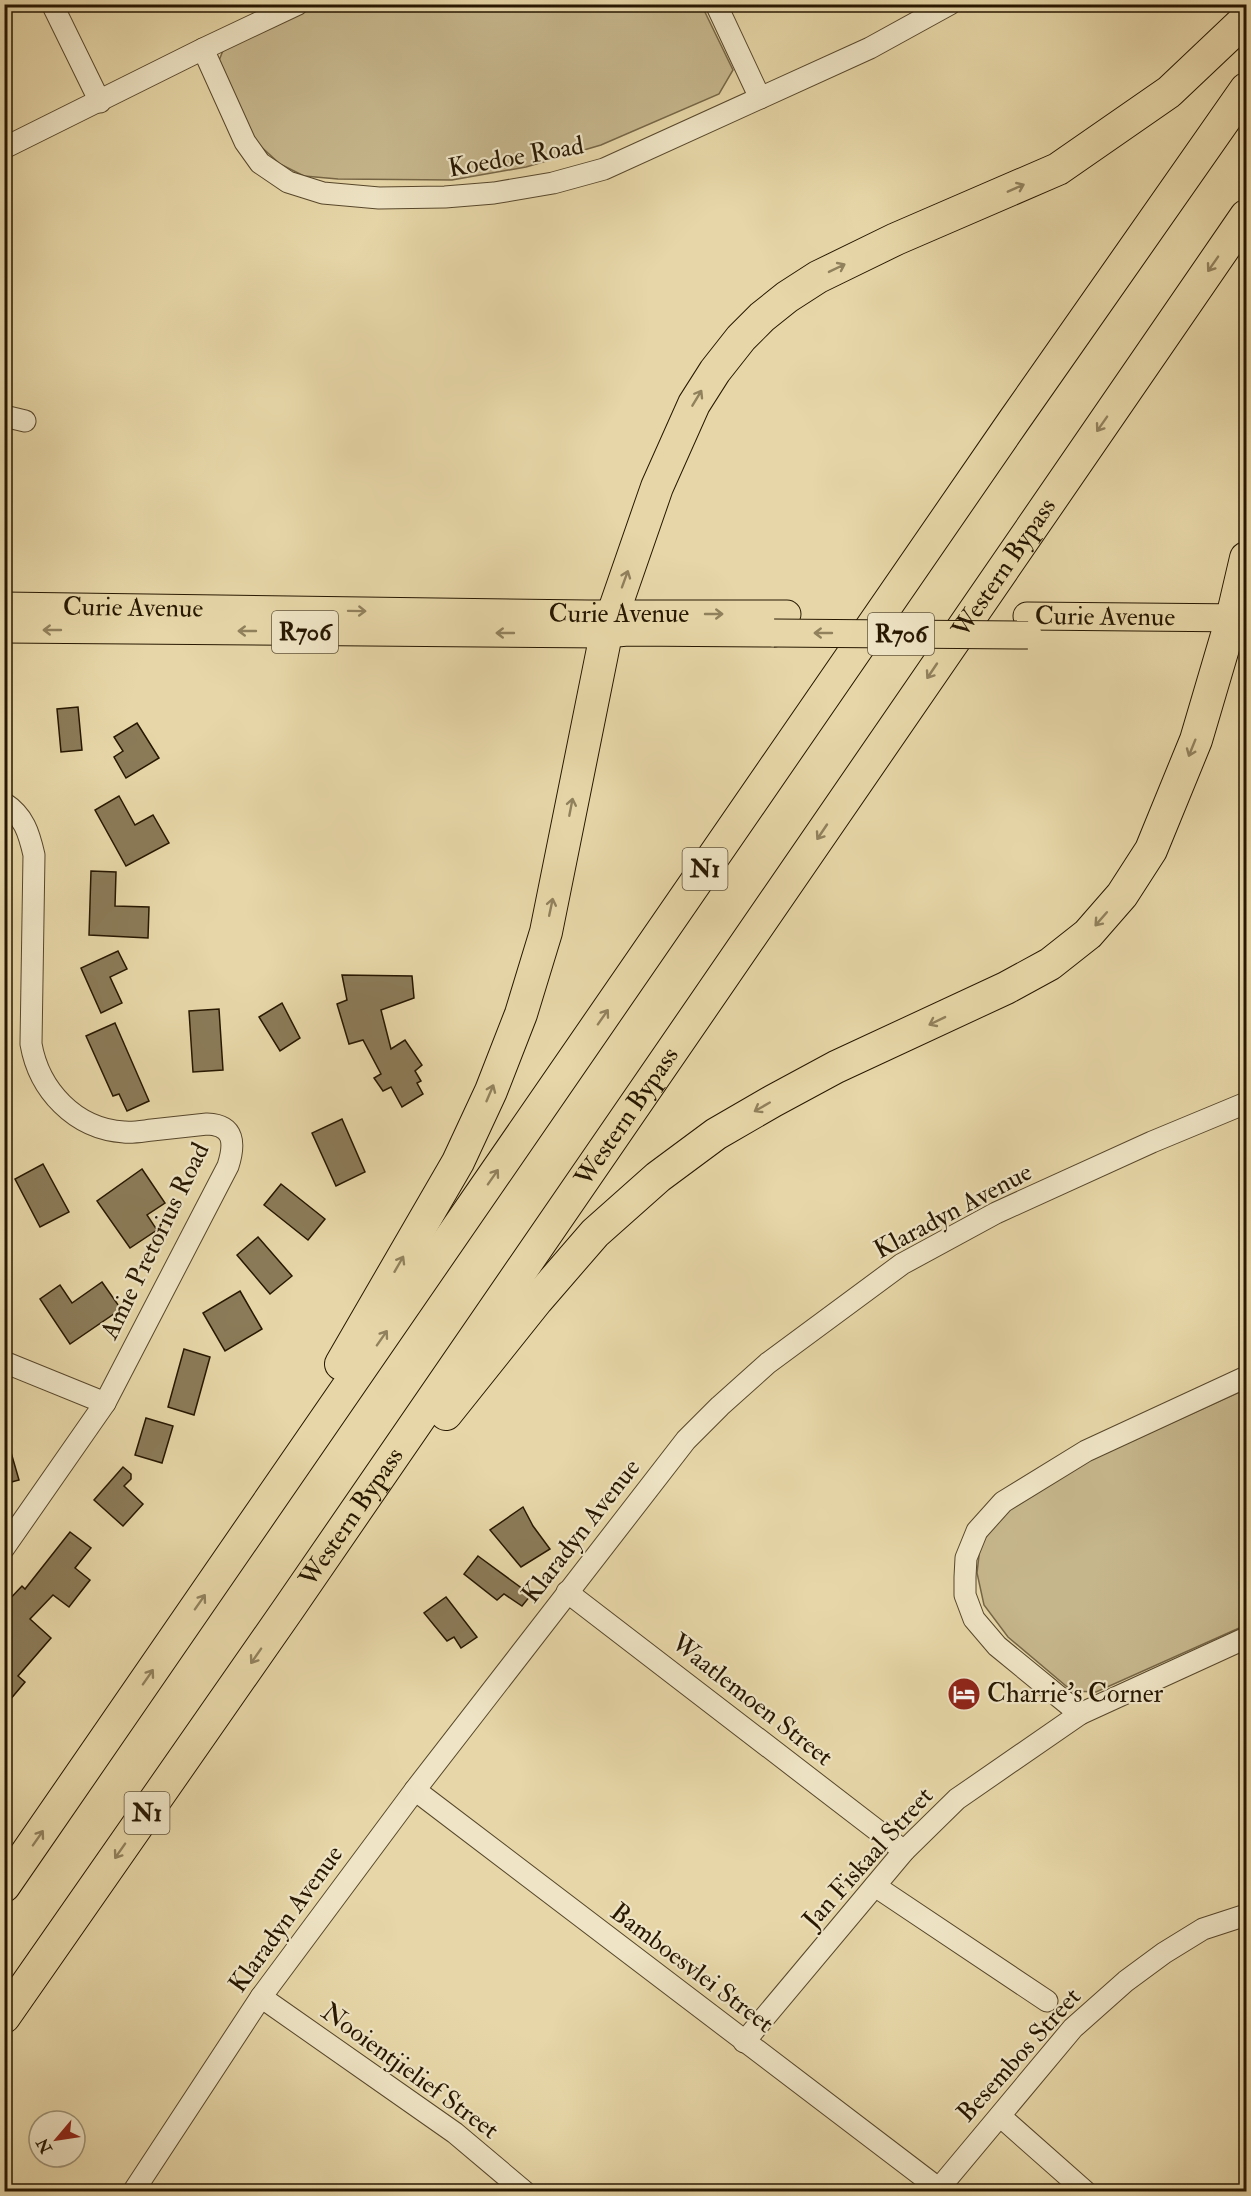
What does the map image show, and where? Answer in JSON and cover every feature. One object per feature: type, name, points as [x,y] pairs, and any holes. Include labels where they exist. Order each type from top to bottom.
[{"type":"highway","points":[[270,1500],[322,1396],[458,1162],[491,1091],[513,1036],[546,932],[610,624],[657,487],[694,404],[715,371],[741,338],[787,297],[818,277],[896,239],[1058,169],[1169,92],[1246,19]]},
{"type":"highway","name":"N1","points":[[4,1886],[1246,89]]},
{"type":"highway","name":"Western Bypass","points":[[4,2017],[289,1608],[1246,216]]},
{"type":"highway","points":[[289,1608],[537,1300],[595,1233],[658,1177],[716,1134],[773,1101],[836,1067],[1006,988],[1050,964],[1088,934],[1122,895],[1150,850],[1196,740],[1238,627],[1246,558]]},
{"type":"main road","name":"Curie Avenue","points":[[4,606],[610,624]]},
{"type":"main road","name":"Curie Avenue","points":[[4,629],[610,624],[1238,627]]},
{"type":"street","points":[[52,4],[100,102]]},
{"type":"street","points":[[4,148],[298,4]]},
{"type":"street","points":[[716,4],[760,98]]},
{"type":"street","name":"Koedoe Road","points":[[203,49],[245,142],[260,163],[288,182],[323,193],[379,198],[445,197],[494,193],[554,183],[604,169],[870,48],[950,4]]},
{"type":"street","name":"Amie Pretorius Road","points":[[4,803],[21,817],[29,834],[34,855],[31,1044],[34,1059],[50,1091],[74,1115],[90,1124],[106,1129],[125,1133],[207,1124],[220,1125],[228,1132],[232,1143],[228,1166],[105,1403],[4,1548]]},
{"type":"street","name":"Klaradyn Avenue","points":[[133,2192],[261,1997],[415,1790],[687,1440],[720,1406],[768,1363],[902,1264],[996,1213],[1152,1142],[1246,1103]]},
{"type":"street","points":[[4,1362],[105,1403]]},
{"type":"street","points":[[1080,1714],[997,1646],[974,1619],[965,1595],[965,1577],[966,1558],[977,1531],[1003,1502],[1086,1451],[1246,1377]]},
{"type":"street","name":"Waatlemoen Street","points":[[567,1592],[904,1851]]},
{"type":"street","name":"Jan Fiskaal Street","points":[[744,2042],[904,1851],[957,1799],[1080,1714],[1246,1638]]},
{"type":"street","name":"Bamboesvlei Street","points":[[415,1790],[937,2190]]},
{"type":"street","points":[[875,1886],[1047,2001]]},
{"type":"street","name":"Besembos Street","points":[[937,2190],[1073,2028],[1164,1953],[1203,1929],[1246,1915]]},
{"type":"street","name":"Nooientjielief Street","points":[[261,1997],[455,2133],[525,2192]]},
{"type":"street","points":[[1000,2116],[1086,2192]]},
{"type":"shaded area","points":[[701,4],[733,70],[719,94],[601,145],[526,167],[452,180],[338,179],[304,176],[280,164],[257,143],[218,63],[226,43],[307,5]]},
{"type":"shaded area","points":[[1246,1389],[1246,1625],[1096,1692],[1072,1691],[1008,1637],[984,1605],[977,1573],[980,1547],[994,1523],[1021,1499],[1079,1465]]},
{"type":"building","points":[[78,707],[82,750],[61,752],[57,709]]},
{"type":"building","points":[[137,723],[159,758],[126,778],[114,757],[123,751],[114,737]]},
{"type":"building","points":[[119,796],[135,825],[153,815],[169,843],[126,866],[95,810]]},
{"type":"building","points":[[91,871],[116,872],[115,906],[149,907],[148,938],[89,935]]},
{"type":"building","points":[[118,951],[127,969],[110,977],[122,1003],[101,1013],[81,968]]},
{"type":"building","points":[[342,975],[412,976],[414,998],[381,1010],[391,1049],[405,1040],[422,1065],[415,1071],[421,1081],[417,1083],[423,1094],[402,1107],[391,1087],[383,1091],[374,1078],[381,1074],[363,1040],[349,1044],[337,1004],[347,1000]]},
{"type":"building","points":[[282,1003],[300,1038],[280,1051],[259,1017]]},
{"type":"building","points":[[219,1009],[223,1070],[193,1072],[189,1011]]},
{"type":"building","points":[[115,1023],[149,1101],[127,1111],[119,1094],[113,1096],[86,1036]]},
{"type":"building","points":[[342,1119],[365,1172],[336,1186],[312,1133]]},
{"type":"building","points":[[43,1164],[69,1212],[40,1227],[15,1179]]},
{"type":"building","points":[[142,1169],[165,1203],[147,1215],[157,1230],[130,1248],[97,1201]]},
{"type":"building","points":[[281,1184],[325,1219],[308,1240],[264,1205]]},
{"type":"building","points":[[258,1237],[292,1276],[270,1294],[237,1255]]},
{"type":"building","points":[[102,1282],[121,1309],[70,1344],[40,1299],[60,1285],[72,1303]]},
{"type":"building","points":[[240,1291],[262,1329],[225,1351],[203,1313]]},
{"type":"building","points":[[184,1349],[210,1357],[194,1415],[168,1407]]},
{"type":"building","points":[[146,1418],[173,1426],[162,1463],[135,1455]]},
{"type":"building","points":[[4,1442],[8,1442],[19,1480],[4,1484]]},
{"type":"building","points":[[123,1467],[131,1474],[131,1479],[124,1486],[143,1504],[123,1526],[94,1500]]},
{"type":"building","points":[[523,1507],[533,1526],[550,1549],[521,1567],[490,1530]]},
{"type":"building","points":[[70,1532],[91,1548],[75,1568],[90,1580],[69,1607],[53,1595],[30,1619],[51,1638],[18,1676],[25,1682],[4,1707],[4,1605],[22,1586],[25,1589]]},
{"type":"building","points":[[478,1556],[531,1595],[522,1606],[504,1594],[497,1600],[464,1574]]},
{"type":"building","points":[[446,1597],[477,1637],[461,1648],[454,1637],[447,1641],[424,1613]]},
{"type":"place","name":"Charrie's Corner","points":[[964,1694]]}]
